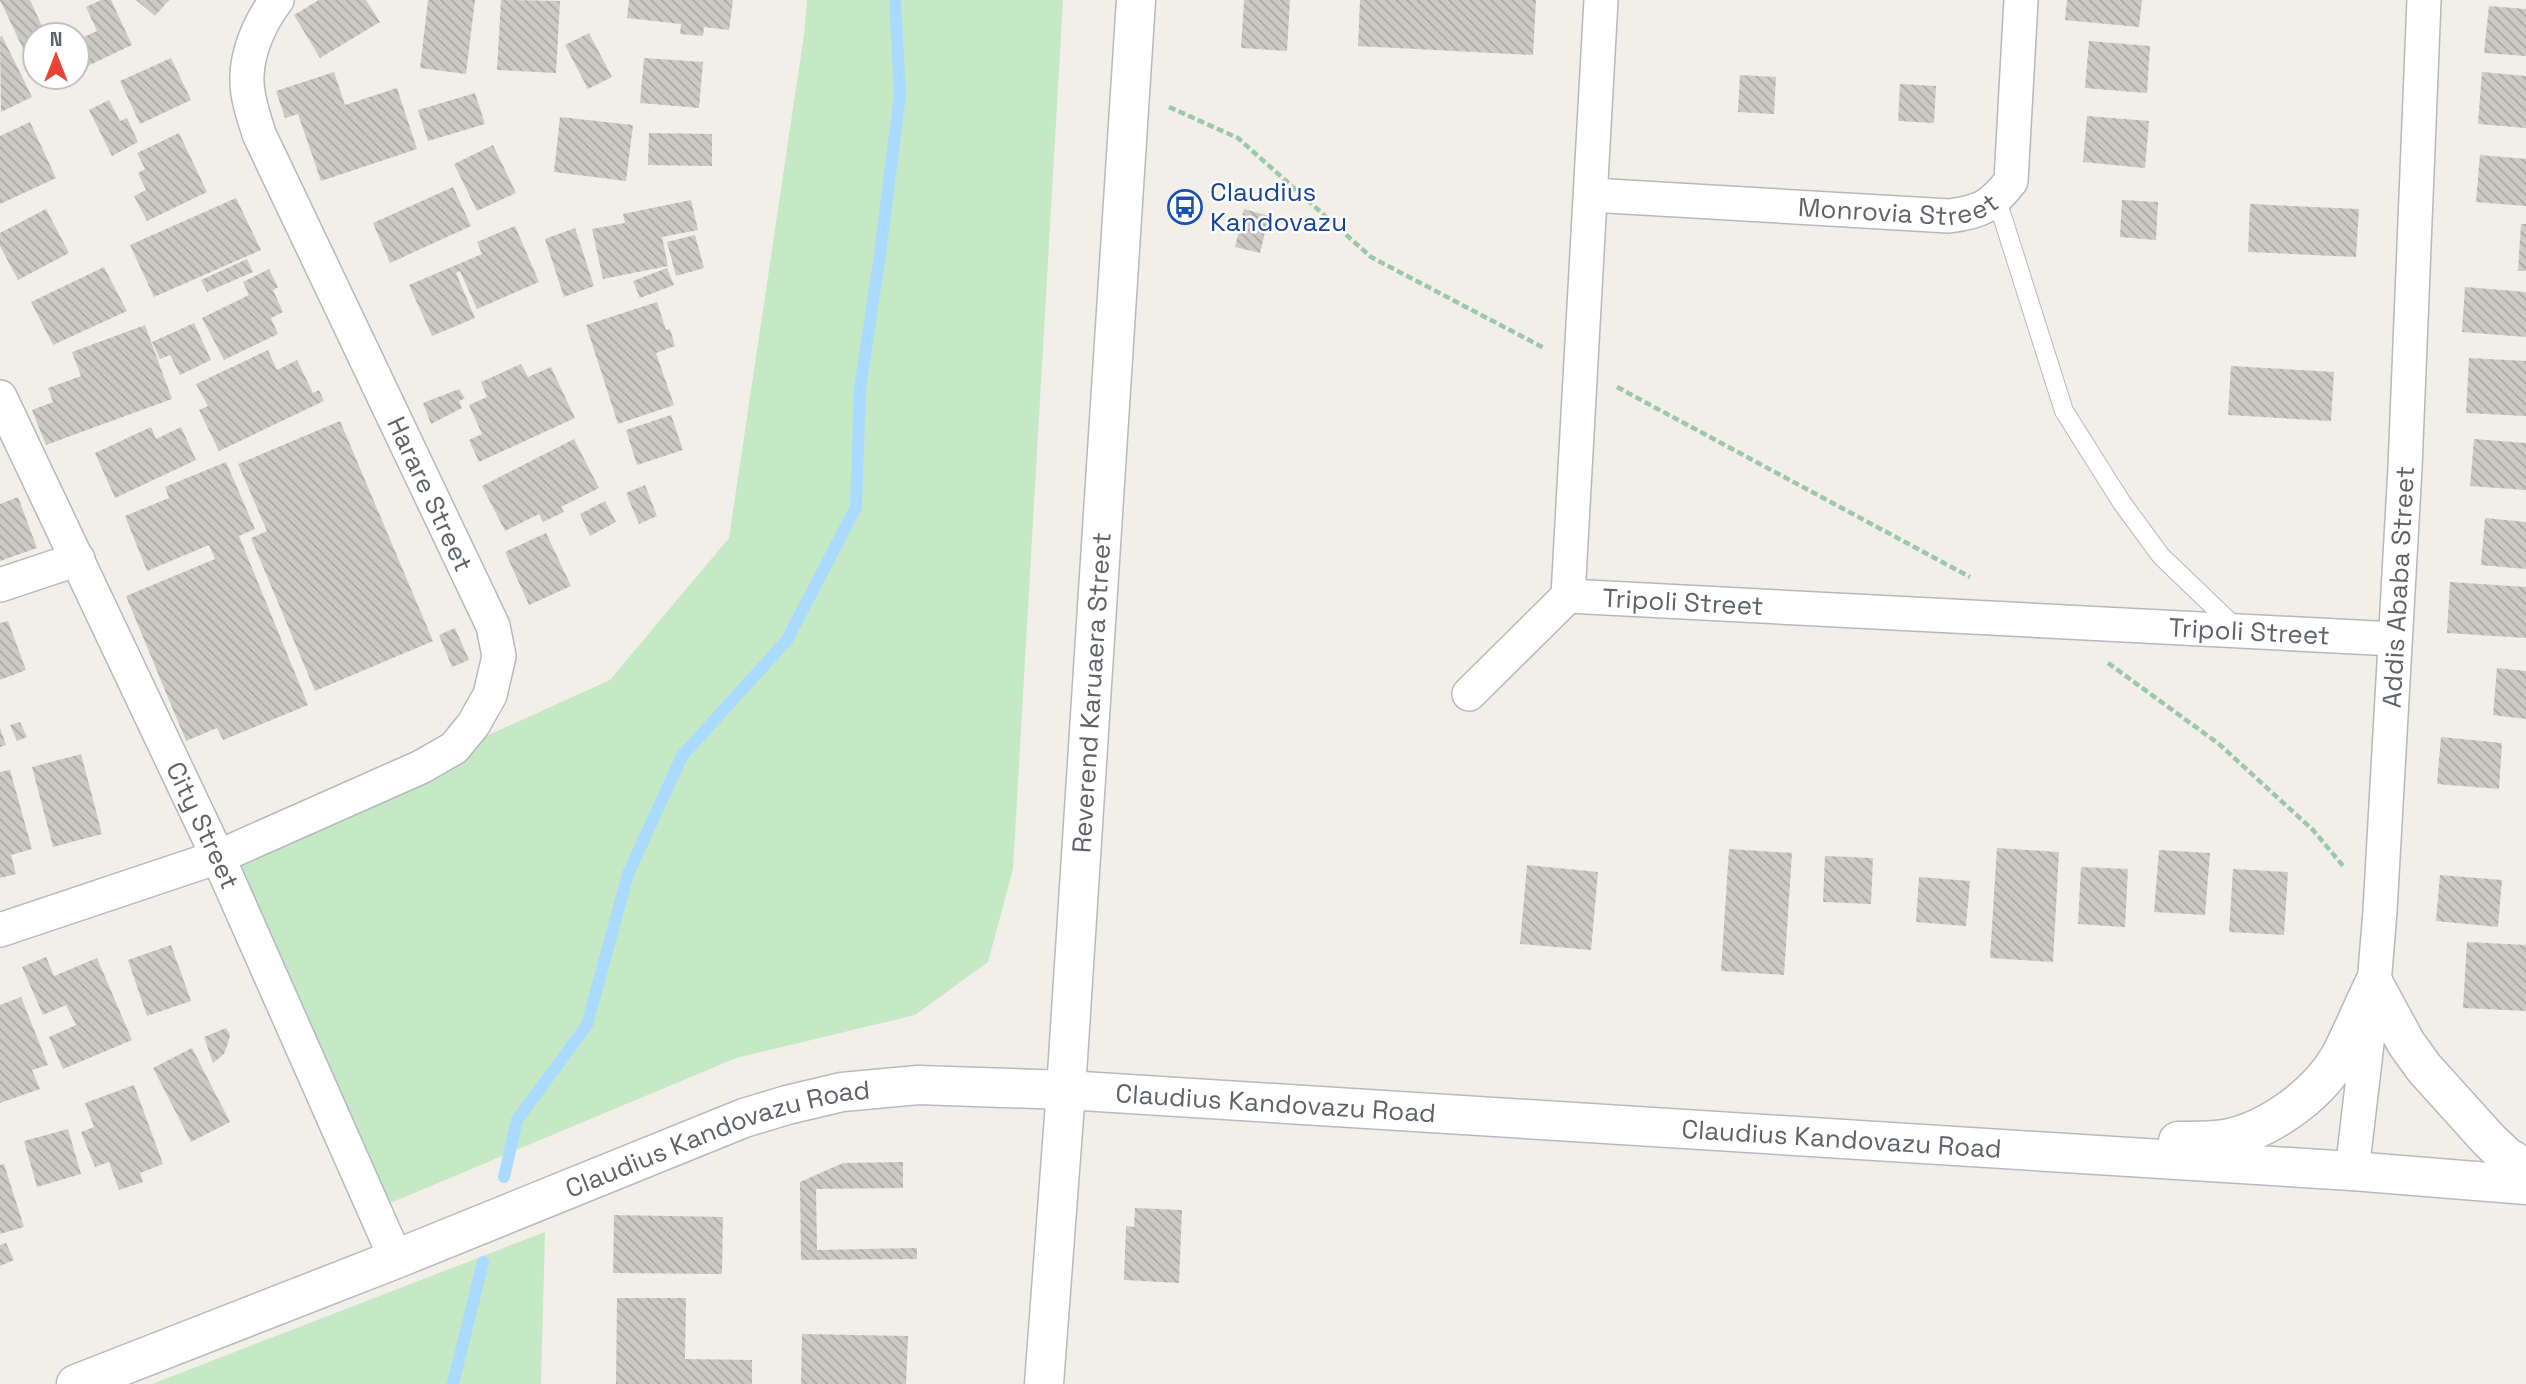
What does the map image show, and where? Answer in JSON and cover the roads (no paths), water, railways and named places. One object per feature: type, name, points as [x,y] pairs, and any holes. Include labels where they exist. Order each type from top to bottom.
[{"type":"street","name":"Harare Street","points":[[0,930],[218,858],[421,768],[454,748],[473,725],[490,695],[499,656],[493,626],[259,134],[247,80],[251,54],[262,24],[276,0]]},
{"type":"street","name":"Reverend Karuaera Street","points":[[1044,1384],[1066,1090],[1136,0]]},
{"type":"street","name":"Tripoli Street","points":[[1601,0],[1568,596],[2394,639]]},
{"type":"street","name":"Monrovia Street","points":[[1591,195],[1949,216],[1975,213],[1997,200],[2011,181],[2021,0]]},
{"type":"street","name":"Addis Ababa Street","points":[[2352,1171],[2380,911],[2404,468],[2424,0]]},
{"type":"street","name":"City Street","points":[[0,397],[218,858],[396,1259]]},
{"type":"street","points":[[0,585],[78,559]]},
{"type":"street","points":[[1469,694],[1568,596]]},
{"type":"street","points":[[1924,1145],[2218,1140],[2253,1131],[2277,1118],[2316,1088],[2338,1059],[2374,984]]},
{"type":"street","points":[[2374,984],[2406,1043],[2424,1068],[2489,1140],[2507,1157],[2526,1168]]},
{"type":"street","name":"Claudius Kandovazu Road","points":[[76,1384],[396,1259],[744,1118],[842,1091],[918,1084],[1066,1090],[2352,1171],[2526,1185]]},
{"type":"lane","points":[[1997,200],[2064,411],[2122,503],[2161,556],[2238,630]]},
{"type":"waterway","points":[[504,1177],[517,1120],[587,1025],[628,874],[682,756],[787,640],[856,507],[860,389],[900,95],[895,0]]},
{"type":"waterway","points":[[453,1384],[483,1262]]},
{"type":"place","name":"Claudius Kandovazu","points":[[1185,207]]}]
